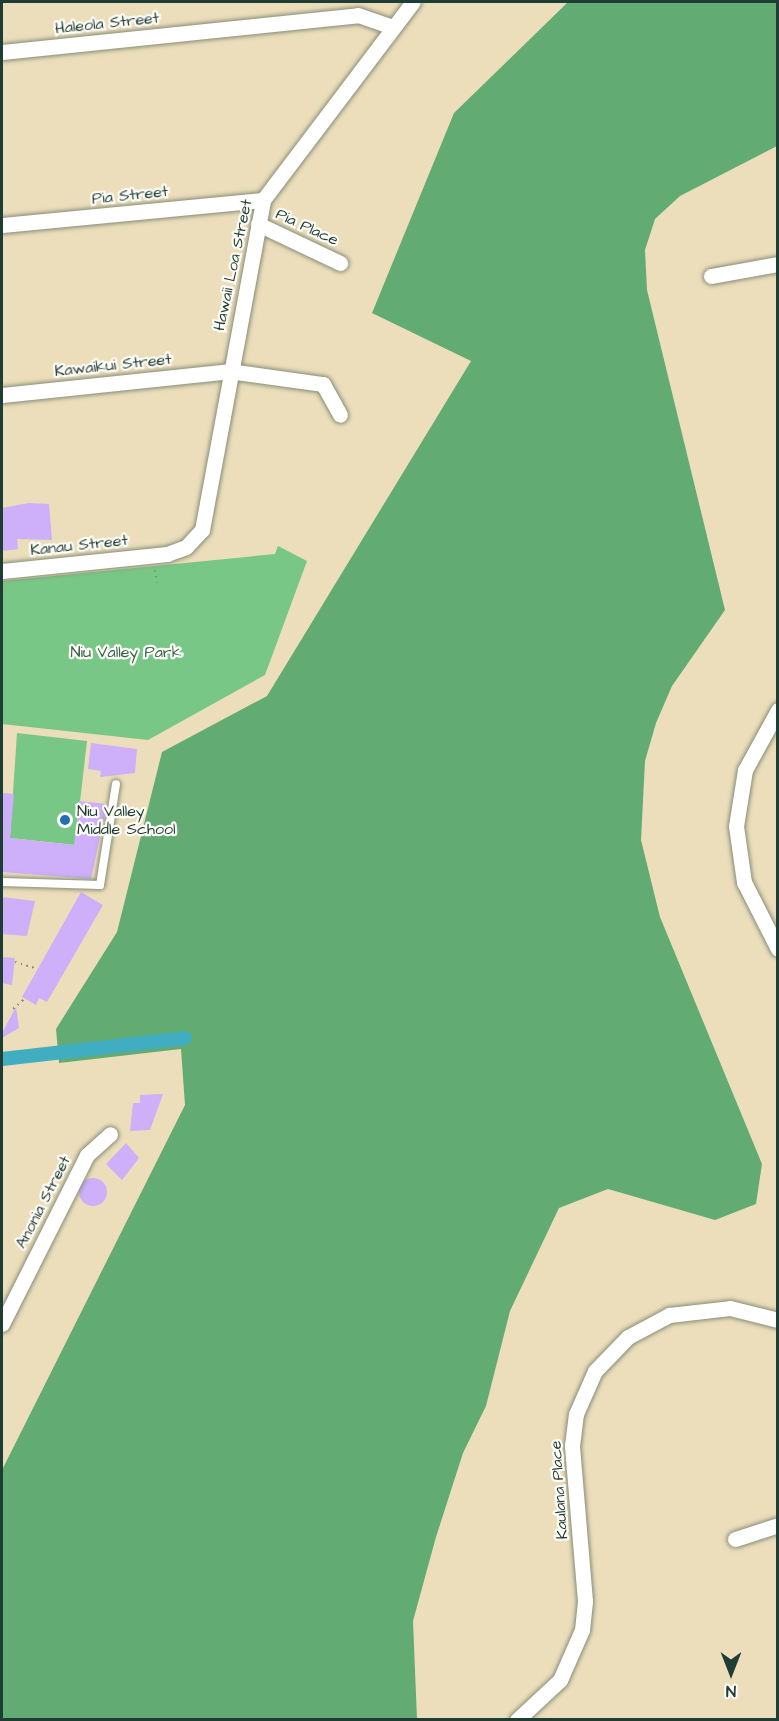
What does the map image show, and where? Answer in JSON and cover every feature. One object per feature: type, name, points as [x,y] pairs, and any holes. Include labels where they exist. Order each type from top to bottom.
[{"type":"street","name":"Hawaii Loa Street","points":[[157,562],[186,547],[205,525],[229,371],[262,200],[413,2]]},
{"type":"street","name":"Haleola Street","points":[[2,52],[358,15],[393,27]]},
{"type":"street","name":"Pia Street","points":[[2,225],[262,200]]},
{"type":"street","name":"Pia Place","points":[[258,224],[340,263]]},
{"type":"street","points":[[711,276],[777,264]]},
{"type":"street","name":"Kawaikui Street","points":[[2,395],[229,371],[323,384],[340,415]]},
{"type":"street","name":"Kanau Street","points":[[2,571],[157,562]]},
{"type":"street","points":[[777,710],[745,770],[736,826],[744,882],[777,949]]},
{"type":"street","name":"Anonia Street","points":[[2,1324],[87,1155],[110,1134]]},
{"type":"street","name":"Kaulana Place","points":[[518,1719],[560,1680],[582,1630],[585,1601],[572,1446],[576,1414],[595,1371],[628,1337],[677,1313],[730,1308],[777,1320]]},
{"type":"street","points":[[735,1539],[777,1525]]},
{"type":"lane","points":[[2,882],[100,885],[116,784]]},
{"type":"path","points":[[157,562],[157,583]]},
{"type":"path","points":[[15,962],[38,969]]},
{"type":"path","points":[[13,1009],[24,999]]},
{"type":"green space","points":[[568,2],[777,2],[777,146],[680,196],[655,219],[645,250],[647,290],[725,610],[672,686],[656,723],[645,761],[641,840],[660,917],[762,1164],[756,1204],[715,1220],[608,1189],[559,1208],[510,1311],[486,1406],[463,1453],[436,1537],[413,1621],[417,1719],[2,1719],[2,1470],[185,1105],[181,1049],[59,1063],[56,1029],[117,932],[162,752],[267,696],[471,361],[372,313],[454,113]]},
{"type":"green space","name":"Niu Valley Park","points":[[278,546],[307,561],[265,675],[148,740],[2,724],[2,581],[275,554]]},
{"type":"green space","points":[[17,733],[87,741],[75,845],[10,838]]},
{"type":"building","points":[[29,503],[49,504],[52,540],[17,539],[18,549],[2,551],[2,508]]},
{"type":"building","points":[[91,743],[137,749],[135,773],[100,777],[101,771],[88,769]]},
{"type":"building","points":[[2,793],[14,794],[10,838],[74,845],[79,801],[107,804],[91,879],[2,872]]},
{"type":"building","points":[[81,892],[103,905],[47,1002],[39,998],[36,1005],[22,997]]},
{"type":"building","points":[[2,897],[35,901],[27,936],[2,934]]},
{"type":"building","points":[[2,957],[15,958],[12,985],[2,983]]},
{"type":"building","points":[[16,1007],[19,1028],[2,1038],[2,1033]]},
{"type":"building","points":[[163,1094],[150,1130],[130,1131],[133,1103],[140,1103],[140,1095]]},
{"type":"building","points":[[126,1143],[139,1158],[122,1180],[106,1164]]},
{"type":"building","points":[[93,1178],[103,1182],[107,1192],[103,1202],[93,1206],[83,1202],[79,1192],[83,1182]]},
{"type":"waterway","points":[[2,1059],[185,1038]]},
{"type":"place","name":"Niu Valley Middle School","points":[[65,820]]}]
